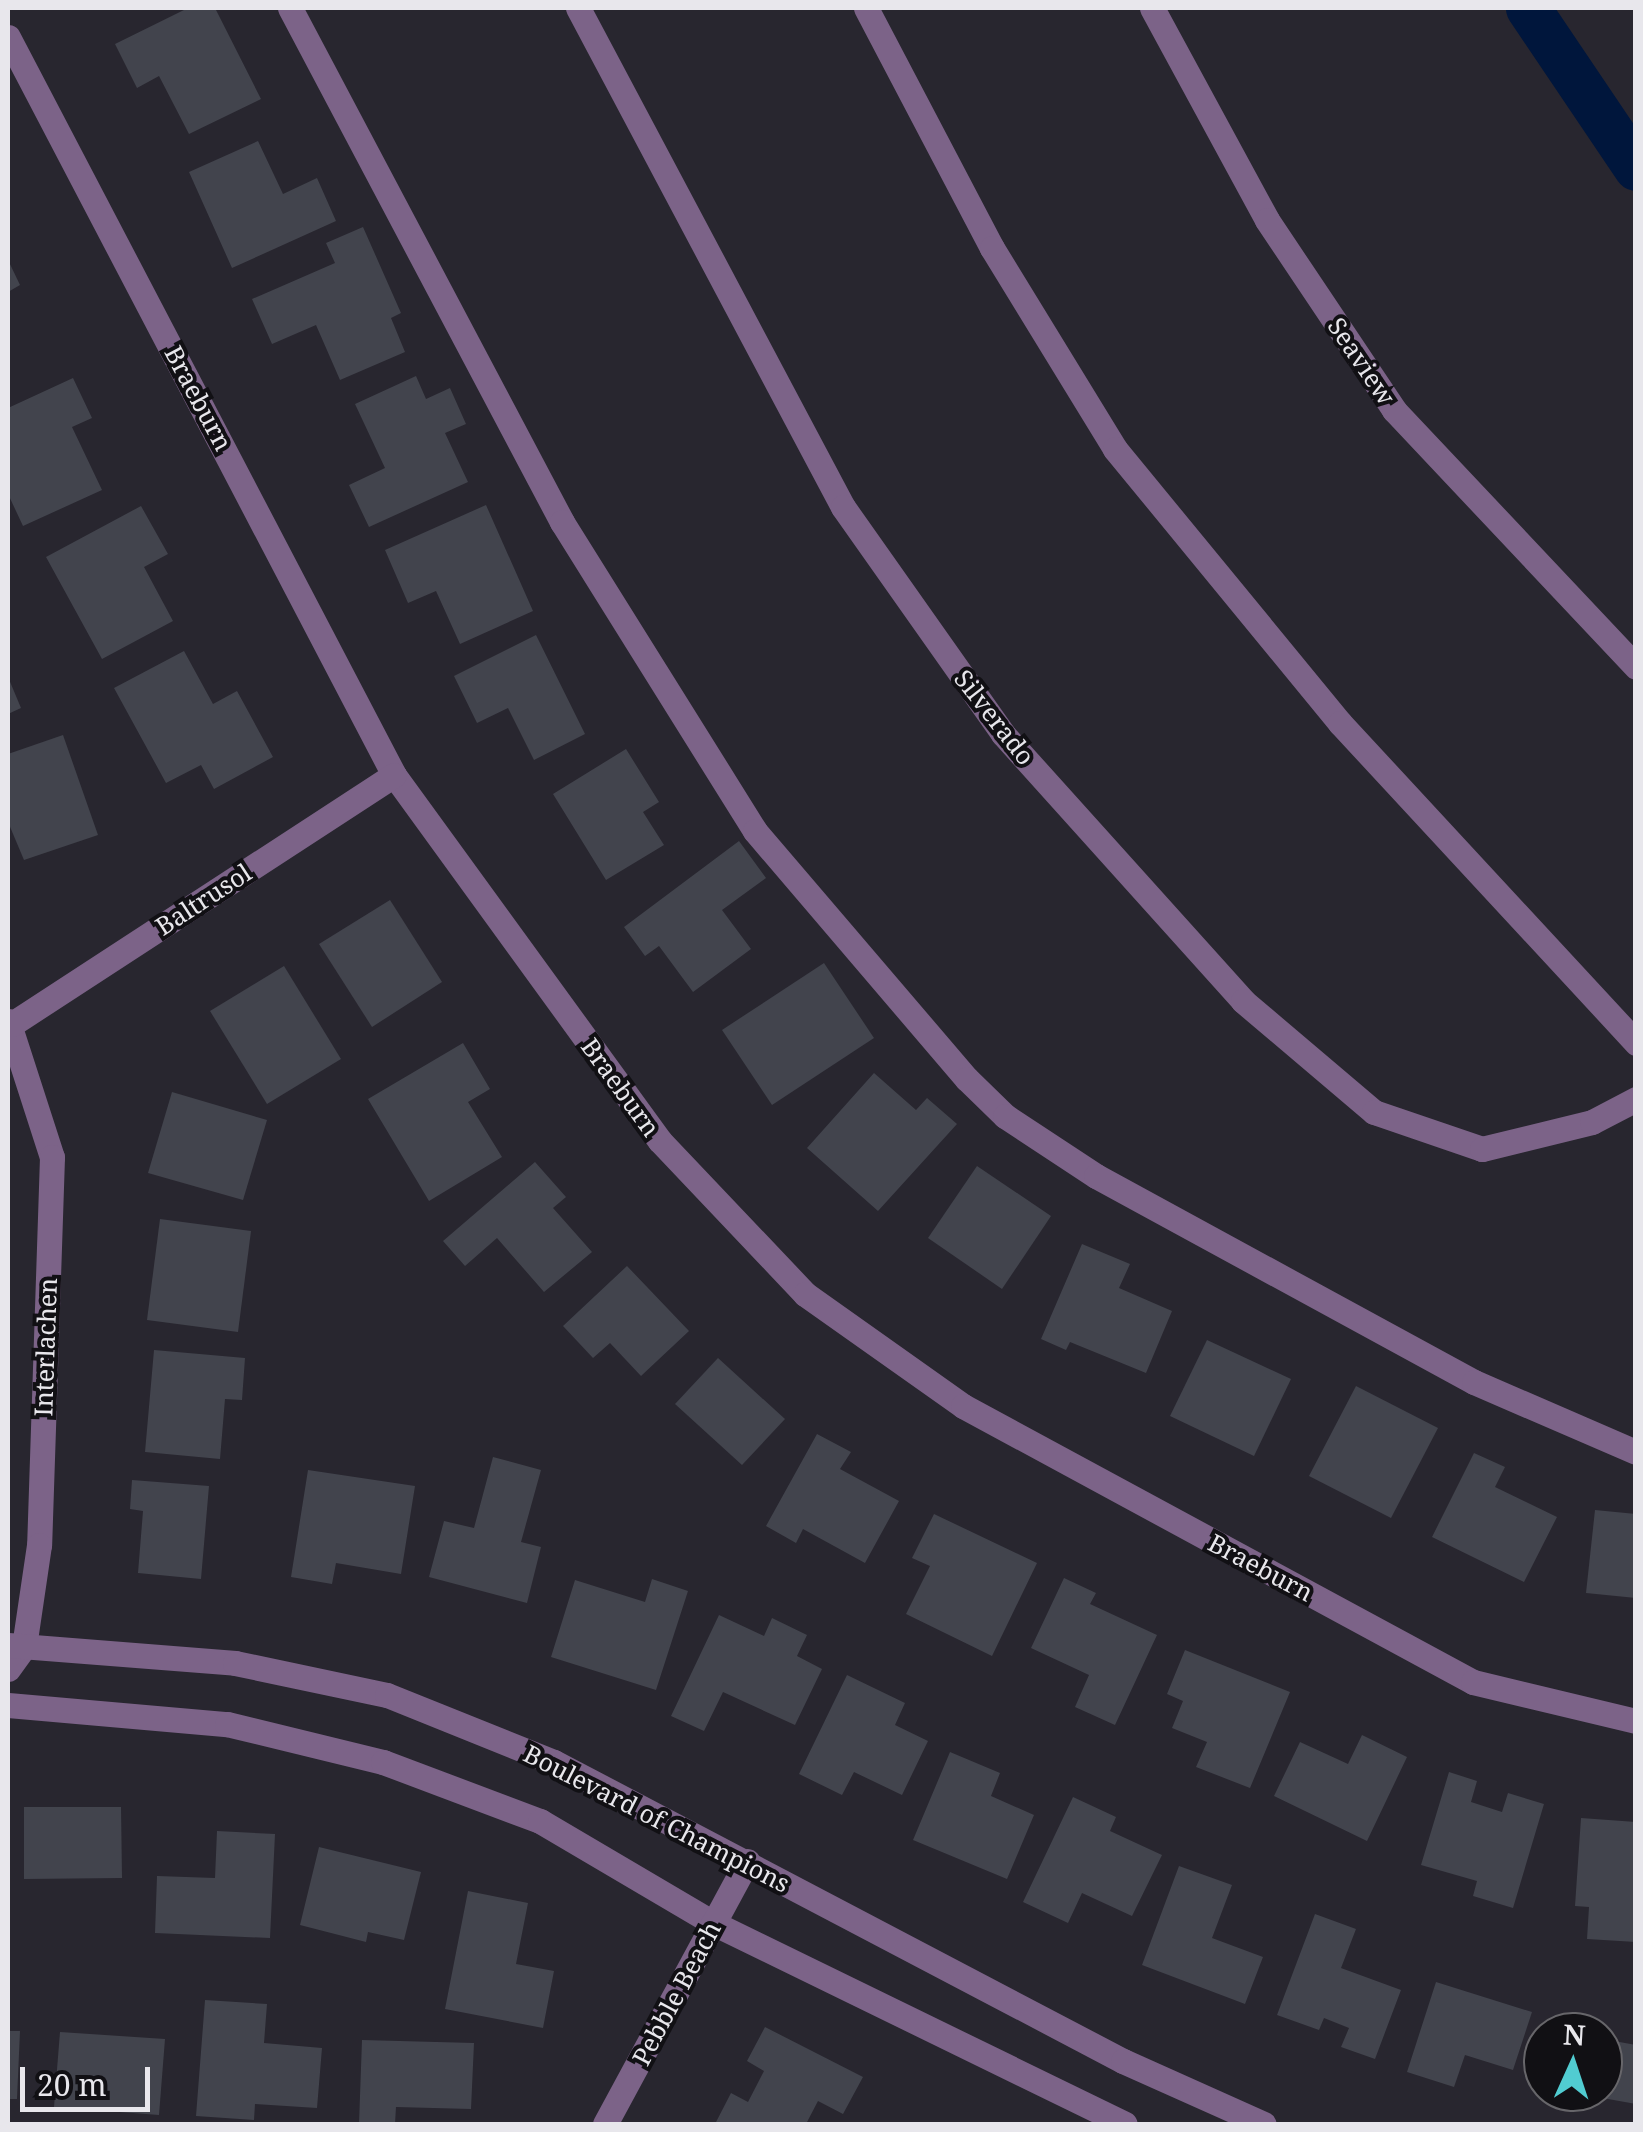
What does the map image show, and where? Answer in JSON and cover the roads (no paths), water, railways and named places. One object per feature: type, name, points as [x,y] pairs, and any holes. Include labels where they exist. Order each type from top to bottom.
[{"type":"street","points":[[290,8],[562,522],[755,831],[967,1079],[1006,1116],[1096,1176],[1474,1382],[1636,1452]]},
{"type":"street","name":"Silverado","points":[[578,8],[843,507],[1003,734],[1243,1000],[1374,1112],[1482,1149],[1592,1122],[1636,1099]]},
{"type":"street","points":[[866,8],[992,248],[1115,449],[1340,723],[1636,1042]]},
{"type":"street","name":"Seaview","points":[[1152,8],[1267,220],[1394,410],[1636,667]]},
{"type":"street","name":"Braeburn","points":[[8,37],[394,776],[660,1141],[804,1294],[963,1406],[1474,1682],[1636,1721]]},
{"type":"street","name":"Baltrusol","points":[[9,1030],[394,776]]},
{"type":"street","name":"Interlachen","points":[[8,1669],[39,1545],[52,1157],[9,1030]]},
{"type":"street","name":"Boulevard of Champions","points":[[16,1646],[235,1663],[387,1695],[554,1762],[1123,2062],[1264,2124]]},
{"type":"street","points":[[8,1705],[227,1724],[383,1762],[540,1821],[713,1923],[1126,2124]]},
{"type":"street","name":"Pebble Beach","points":[[606,2124],[747,1861]]},
{"type":"waterway","points":[[1528,8],[1636,168]]}]
